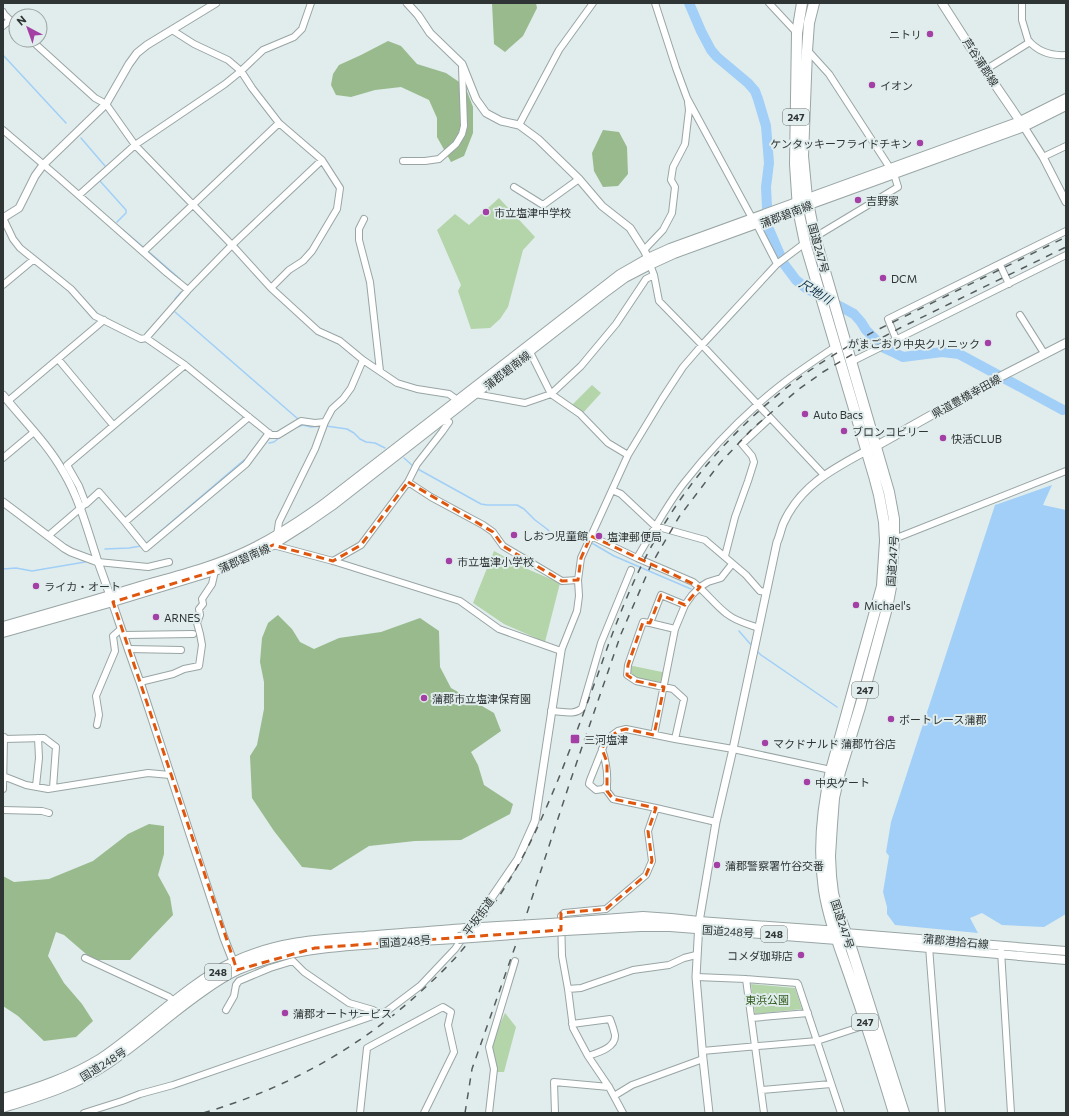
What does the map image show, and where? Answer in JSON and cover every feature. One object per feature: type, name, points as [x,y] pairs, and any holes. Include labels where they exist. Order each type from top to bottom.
[{"type":"highway","name":"国道247号","points":[[802,3],[797,33],[795,164],[803,204],[816,237],[889,492],[894,519],[891,587],[887,608],[860,707],[840,772],[834,798],[831,850],[831,876],[841,936],[866,1024],[894,1113]]},
{"type":"highway","name":"国道247号","points":[[814,3],[809,23],[807,51],[803,204],[805,243],[879,495],[884,522],[885,541],[882,586],[831,770],[825,797],[821,856],[824,891],[904,1113]]},
{"type":"highway","name":"国道248号","points":[[3,1107],[63,1087],[86,1076],[124,1051],[250,956],[288,944],[314,940],[465,929],[699,925],[841,936]]},
{"type":"highway","name":"国道248号","points":[[3,1099],[59,1081],[82,1070],[107,1055],[192,988],[235,967],[290,952],[315,948],[350,944],[458,938],[566,927]]},
{"type":"main road","name":"芦谷蒲郡線","points":[[942,3],[1022,124]]},
{"type":"main road","points":[[1022,124],[1066,98]]},
{"type":"main road","points":[[1022,124],[1066,106]]},
{"type":"main road","name":"蒲郡碧南線","points":[[3,626],[216,571],[273,545],[332,506],[441,421],[460,402],[476,394],[625,278],[670,248],[803,204],[1022,124]]},
{"type":"main road","name":"蒲郡碧南線","points":[[3,633],[219,562],[246,551],[277,535],[310,514],[460,402],[620,274],[649,262]]},
{"type":"main road","name":"県道豊橋幸田線","points":[[866,451],[992,381],[1066,343]]},
{"type":"main road","name":"蒲郡港拾石線","points":[[841,936],[930,939],[1066,951]]},
{"type":"main road","name":"蒲郡港拾石線","points":[[841,936],[929,948],[1066,960]]},
{"type":"street","points":[[216,3],[147,45],[138,53],[129,64],[106,104],[43,165],[35,176],[19,208],[3,218],[13,239],[20,248],[33,260],[71,289],[95,316],[141,339],[146,338],[185,365],[268,434],[278,435],[301,421],[324,425]]},
{"type":"street","points":[[78,195],[135,145],[225,84],[263,50],[294,37],[302,28],[311,3]]},
{"type":"street","points":[[407,3],[418,15],[430,33],[462,64],[476,99],[486,113],[501,121],[519,125],[538,139],[579,179],[602,206],[630,228],[644,250],[649,262],[654,276],[659,301],[824,475]]},
{"type":"street","points":[[519,125],[558,50],[593,3]]},
{"type":"street","points":[[644,250],[663,230],[672,213],[675,187],[671,180],[673,167],[685,144],[689,110],[687,98],[655,3]]},
{"type":"street","points":[[769,3],[797,33]]},
{"type":"street","points":[[1022,3],[1022,20],[1028,40],[1043,52],[1066,55]]},
{"type":"street","points":[[172,30],[194,44],[228,60],[241,71],[279,123],[322,160],[340,188],[337,209],[312,251],[303,261],[289,270],[272,288]]},
{"type":"street","points":[[986,70],[1030,42]]},
{"type":"street","points":[[40,48],[95,98],[106,104],[135,145],[272,288],[318,331],[340,341],[397,383],[417,390],[449,394],[460,402]]},
{"type":"street","points":[[807,51],[829,74],[892,171],[898,187],[816,237]]},
{"type":"street","points":[[403,161],[425,161],[439,159],[456,144],[462,134],[464,126],[462,64]]},
{"type":"street","points":[[687,98],[763,218],[781,262]]},
{"type":"street","points":[[143,252],[279,123]]},
{"type":"street","points":[[1022,124],[1064,193],[1066,202]]},
{"type":"street","points":[[3,130],[188,290]]},
{"type":"street","points":[[1043,158],[1066,146]]},
{"type":"street","points":[[146,338],[188,290],[232,245],[322,160]]},
{"type":"street","points":[[514,187],[543,205],[579,179]]},
{"type":"street","points":[[364,219],[359,229],[359,240],[370,282],[380,371]]},
{"type":"street","points":[[893,341],[888,319],[1000,265],[1066,231]]},
{"type":"street","name":"平坂街道","points":[[84,1113],[140,1094],[173,1085],[387,1010],[420,986],[455,948],[477,919],[518,859],[535,821],[561,651],[577,611],[580,596],[578,580],[581,558],[628,455],[662,399],[683,368],[702,345],[781,262],[805,243]]},
{"type":"street","points":[[851,362],[1066,255]]},
{"type":"street","points":[[3,285],[33,260]]},
{"type":"street","points":[[1000,265],[1008,284]]},
{"type":"street","points":[[476,394],[525,403],[551,394],[580,366],[616,324],[646,279],[654,276]]},
{"type":"street","points":[[1020,315],[1044,353]]},
{"type":"street","points":[[83,506],[62,468],[50,451],[5,398],[58,359],[104,320]]},
{"type":"street","points":[[637,558],[655,526],[683,484],[719,442],[758,404],[802,369],[835,347]]},
{"type":"street","points":[[530,352],[551,394],[580,414],[608,443],[628,455]]},
{"type":"street","points":[[58,359],[114,426]]},
{"type":"street","points":[[277,535],[279,522],[315,449],[332,408],[343,399],[352,388],[364,360]]},
{"type":"street","points":[[185,365],[67,465],[78,486],[98,562],[140,682],[224,938],[235,967]]},
{"type":"street","points":[[125,522],[249,417]]},
{"type":"street","points":[[725,556],[735,517],[754,462],[752,456],[742,444],[770,418]]},
{"type":"street","points":[[333,561],[361,545],[408,482],[415,468],[449,422],[441,421]]},
{"type":"street","points":[[3,457],[34,432]]},
{"type":"street","points":[[48,536],[99,492],[146,548],[246,464],[268,434]]},
{"type":"street","points":[[709,1113],[696,977],[696,955],[699,925],[716,822],[777,542],[784,522],[792,508],[804,493],[824,475],[866,451]]},
{"type":"street","points":[[894,539],[1066,471]]},
{"type":"street","points":[[408,482],[431,497],[483,525],[493,532],[502,546],[555,577],[562,581],[578,580]]},
{"type":"street","points":[[612,490],[621,494],[655,526],[705,540],[746,575],[760,591],[766,592]]},
{"type":"street","points":[[3,502],[64,548],[98,562],[148,567],[170,562]]},
{"type":"street","points":[[590,540],[694,582],[727,614],[738,621],[759,628]]},
{"type":"street","points":[[273,545],[333,561],[460,600],[499,629],[561,651]]},
{"type":"street","points":[[654,735],[675,629],[685,605],[700,587],[708,582],[721,578],[732,564]]},
{"type":"street","points":[[551,711],[575,713],[579,712],[582,708],[602,643],[631,570]]},
{"type":"street","points":[[140,682],[199,666],[202,645],[196,622],[203,604],[202,599],[212,584],[216,571]]},
{"type":"street","points":[[650,623],[661,595],[685,605]]},
{"type":"street","points":[[675,629],[643,622],[628,665],[628,675],[636,681],[673,689],[684,699],[675,739]]},
{"type":"street","points":[[97,725],[99,715],[96,696],[115,651],[113,636],[122,632],[193,634]]},
{"type":"street","points":[[128,649],[181,650]]},
{"type":"street","points":[[607,785],[603,789],[596,790],[590,784],[590,780],[606,740],[618,731],[626,729],[733,749],[831,770]]},
{"type":"street","points":[[3,789],[3,738],[44,738],[56,747],[54,788]]},
{"type":"street","points":[[36,786],[39,758],[38,738]]},
{"type":"street","points":[[602,749],[607,762],[607,791],[613,799],[716,822]]},
{"type":"street","points":[[3,776],[26,785],[54,788],[148,773],[170,775]]},
{"type":"street","points":[[623,1113],[610,1087],[588,1056],[573,1028],[562,956],[561,916],[564,913],[606,909],[646,874],[652,861],[648,831],[656,808]]},
{"type":"street","points":[[3,810],[42,811],[49,813]]},
{"type":"street","points":[[930,939],[929,948],[942,1113]]},
{"type":"street","points":[[1000,945],[1011,1113]]},
{"type":"street","points":[[568,989],[581,988],[633,970],[669,966],[684,958],[696,955]]},
{"type":"street","points":[[85,958],[169,997],[175,1002]]},
{"type":"street","points":[[226,1010],[234,996],[236,985],[239,981],[270,968],[293,961],[304,972],[349,1003],[379,1013]]},
{"type":"street","points":[[489,1113],[494,1069],[489,1047],[515,961]]},
{"type":"street","points":[[696,977],[797,983],[818,1041],[841,1113]]},
{"type":"street","points":[[746,979],[764,1113]]},
{"type":"street","points":[[360,1113],[367,1048],[443,1007],[451,1012],[448,1025],[454,1052],[424,1113]]},
{"type":"street","points":[[752,1018],[808,1013]]},
{"type":"street","points":[[572,1024],[610,1019],[615,1036],[614,1040],[607,1049],[588,1056]]},
{"type":"street","points":[[702,1051],[818,1041],[866,1024]]},
{"type":"street","points":[[614,1096],[632,1084],[703,1059]]},
{"type":"street","points":[[555,1113],[554,1082],[610,1087]]},
{"type":"street","points":[[761,1090],[831,1084]]},
{"type":"highlighted area","points":[[408,482],[493,532],[503,546],[562,581],[578,580],[581,558],[591,536],[700,587],[685,605],[661,595],[650,623],[643,622],[628,665],[627,675],[636,681],[664,687],[654,735],[626,729],[618,731],[606,740],[602,749],[607,762],[607,791],[613,799],[656,808],[648,831],[652,861],[646,875],[606,909],[561,913],[561,930],[315,948],[237,970],[113,602],[221,569],[273,545],[333,561],[361,545]]},
{"type":"green space","points":[[492,3],[536,3],[537,8],[523,36],[505,52],[494,44]]},
{"type":"green space","points":[[388,41],[401,46],[417,64],[446,73],[465,86],[473,107],[473,133],[464,156],[451,162],[437,137],[437,118],[429,100],[401,87],[375,90],[351,97],[336,95],[331,85],[333,74],[339,65]]},
{"type":"green space","points":[[603,130],[619,132],[627,147],[628,174],[618,186],[603,187],[594,171],[592,153]]},
{"type":"green space","points":[[499,198],[535,237],[523,250],[508,307],[500,319],[490,328],[471,329],[458,291],[461,285],[437,230],[455,214],[469,225]]},
{"type":"green space","points":[[592,385],[601,393],[581,415],[570,407]]},
{"type":"green space","points":[[494,551],[525,568],[560,583],[545,642],[504,624],[473,603]]},
{"type":"green space","points":[[278,615],[292,629],[300,642],[314,649],[339,638],[381,632],[420,618],[439,631],[440,667],[451,688],[494,713],[501,731],[471,752],[478,765],[484,785],[513,804],[510,814],[461,840],[415,841],[369,846],[331,870],[302,867],[274,831],[252,798],[250,756],[257,745],[264,709],[264,682],[260,662],[262,638],[268,623]]},
{"type":"green space","points":[[628,665],[667,673],[664,687],[627,675]]},
{"type":"green space","points":[[149,824],[164,826],[164,854],[158,875],[170,897],[173,915],[130,960],[93,960],[64,935],[56,932],[48,956],[64,983],[82,1004],[93,1021],[76,1037],[44,1041],[18,1016],[3,1006],[3,876],[14,882],[49,879],[93,861],[128,834]]},
{"type":"green space","name":"東浜公園","points":[[751,984],[795,988],[802,1009],[755,1014]]},
{"type":"green space","points":[[505,1013],[516,1027],[504,1072],[497,1072],[492,1047]]},
{"type":"water","name":"ボートレース蒲郡","points":[[1052,485],[1043,505],[1066,510],[1066,914],[1044,927],[1002,925],[982,913],[970,918],[978,933],[895,925],[887,914],[887,907],[883,892],[889,856],[886,852],[891,822],[995,505]]},
{"type":"waterway","name":"尺地川","points":[[689,3],[711,50],[755,91],[766,126],[769,163],[766,187],[768,227],[784,264],[796,280],[806,288],[854,314],[866,330],[884,348],[903,357],[942,352],[959,354],[1063,410]]},
{"type":"waterway","points":[[3,55],[66,123]]},
{"type":"waterway","points":[[81,138],[105,166]]},
{"type":"waterway","points":[[100,181],[126,210],[126,213],[117,222]]},
{"type":"waterway","points":[[123,230],[142,246]]},
{"type":"waterway","points":[[149,252],[180,279]]},
{"type":"waterway","points":[[175,299],[181,292]]},
{"type":"waterway","points":[[175,312],[298,419]]},
{"type":"waterway","points":[[297,427],[303,425],[311,427],[322,426]]},
{"type":"waterway","points":[[326,426],[347,429],[360,439],[366,442],[375,443],[385,448]]},
{"type":"waterway","points":[[269,443],[274,442],[280,437]]},
{"type":"waterway","points":[[404,458],[413,466]]},
{"type":"waterway","points":[[148,542],[244,460]]},
{"type":"waterway","points":[[416,468],[481,504],[517,505],[524,509],[554,536],[565,540],[580,539],[586,541]]},
{"type":"waterway","points":[[590,542],[614,556],[691,589]]},
{"type":"waterway","points":[[105,549],[141,546]]},
{"type":"waterway","points":[[3,569],[16,568],[32,571],[85,562]]},
{"type":"waterway","points":[[739,631],[752,646]]},
{"type":"waterway","points":[[756,650],[761,655],[837,707]]},
{"type":"railway","points":[[203,1113],[266,1091],[324,1062],[352,1045],[405,1005],[445,969],[467,944],[510,879],[537,829],[563,767],[610,640],[646,556],[669,516],[685,493],[721,449],[741,428],[783,390],[848,346],[875,331],[1066,237]]},
{"type":"railway","points":[[465,1113],[472,1069],[528,910],[621,634],[651,565],[679,517],[720,463],[753,428],[799,389],[823,372],[900,328],[1066,247]]},
{"type":"place","name":"ニトリ","points":[[930,34]]},
{"type":"place","name":"イオン","points":[[872,85]]},
{"type":"place","name":"ケンタッキーフライドチキン","points":[[920,143]]},
{"type":"place","name":"吉野家","points":[[858,200]]},
{"type":"place","name":"市立塩津中学校","points":[[486,212]]},
{"type":"place","name":"DCM","points":[[883,278]]},
{"type":"place","name":"がまごおり中央クリニック","points":[[988,343]]},
{"type":"place","name":"Auto Bacs","points":[[805,414]]},
{"type":"place","name":"ブロンコビリー","points":[[844,431]]},
{"type":"place","name":"快活CLUB","points":[[943,438]]},
{"type":"place","name":"しおつ児童館","points":[[514,535]]},
{"type":"place","name":"塩津郵便局","points":[[599,536]]},
{"type":"place","name":"市立塩津小学校","points":[[449,561]]},
{"type":"place","name":"ライカ・オート","points":[[36,586]]},
{"type":"place","name":"Michael's","points":[[856,605]]},
{"type":"place","name":"ARNES","points":[[156,617]]},
{"type":"place","name":"蒲郡市立塩津保育園","points":[[424,698]]},
{"type":"place","name":"ボートレース蒲郡","points":[[891,719]]},
{"type":"place","name":"三河塩津","points":[[575,739]]},
{"type":"place","name":"マクドナルド 蒲郡竹谷店","points":[[765,743]]},
{"type":"place","name":"中央ゲート","points":[[807,782]]},
{"type":"place","name":"蒲郡警察署竹谷交番","points":[[717,865]]},
{"type":"place","name":"コメダ珈琲店","points":[[801,955]]},
{"type":"place","name":"蒲郡オートサービス","points":[[285,1013]]}]
